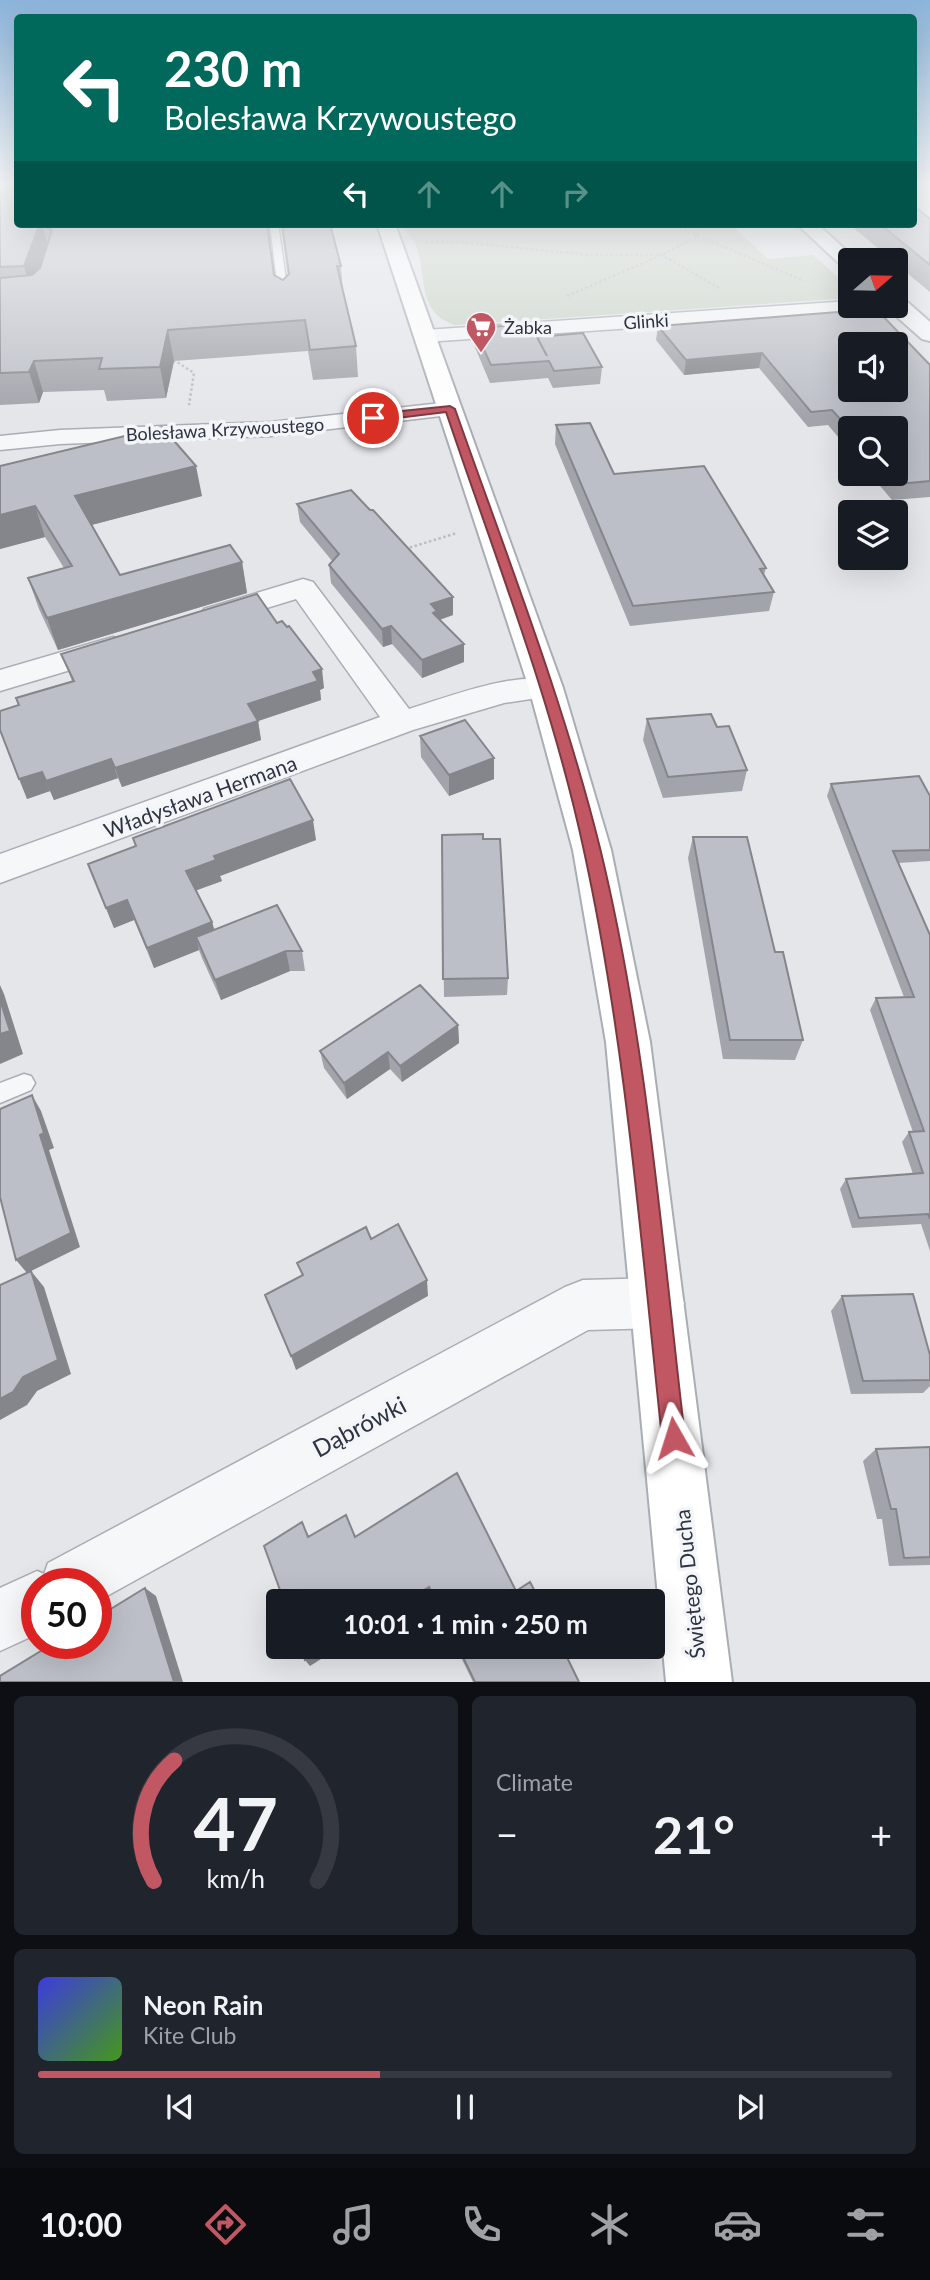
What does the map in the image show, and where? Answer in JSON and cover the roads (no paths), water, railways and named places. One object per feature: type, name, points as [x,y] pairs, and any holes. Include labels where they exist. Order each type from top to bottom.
[{"type":"main road","name":"Świętego Ducha","points":[[399,261],[546,688],[592,850],[628,1042],[699,1682]]},
{"type":"street","name":"Glinki","points":[[425,335],[838,308]]},
{"type":"street","points":[[908,315],[930,334]]},
{"type":"street","name":"Bolesława Krzywoustego","points":[[0,443],[60,437],[271,429],[450,409]]},
{"type":"street","points":[[191,623],[303,589],[401,722]]},
{"type":"street","points":[[0,681],[140,638]]},
{"type":"street","name":"Władysława Hermana","points":[[1,884],[401,722],[503,693],[546,688]]},
{"type":"street","name":"Dąbrówki","points":[[98,1568],[583,1305],[659,1303]]},
{"type":"street","points":[[0,1621],[21,1610]]},
{"type":"lane","points":[[279,261],[285,304]]},
{"type":"lane","points":[[0,1093],[24,1083]]},
{"type":"place","name":"Żabka","points":[[481,354]]}]
